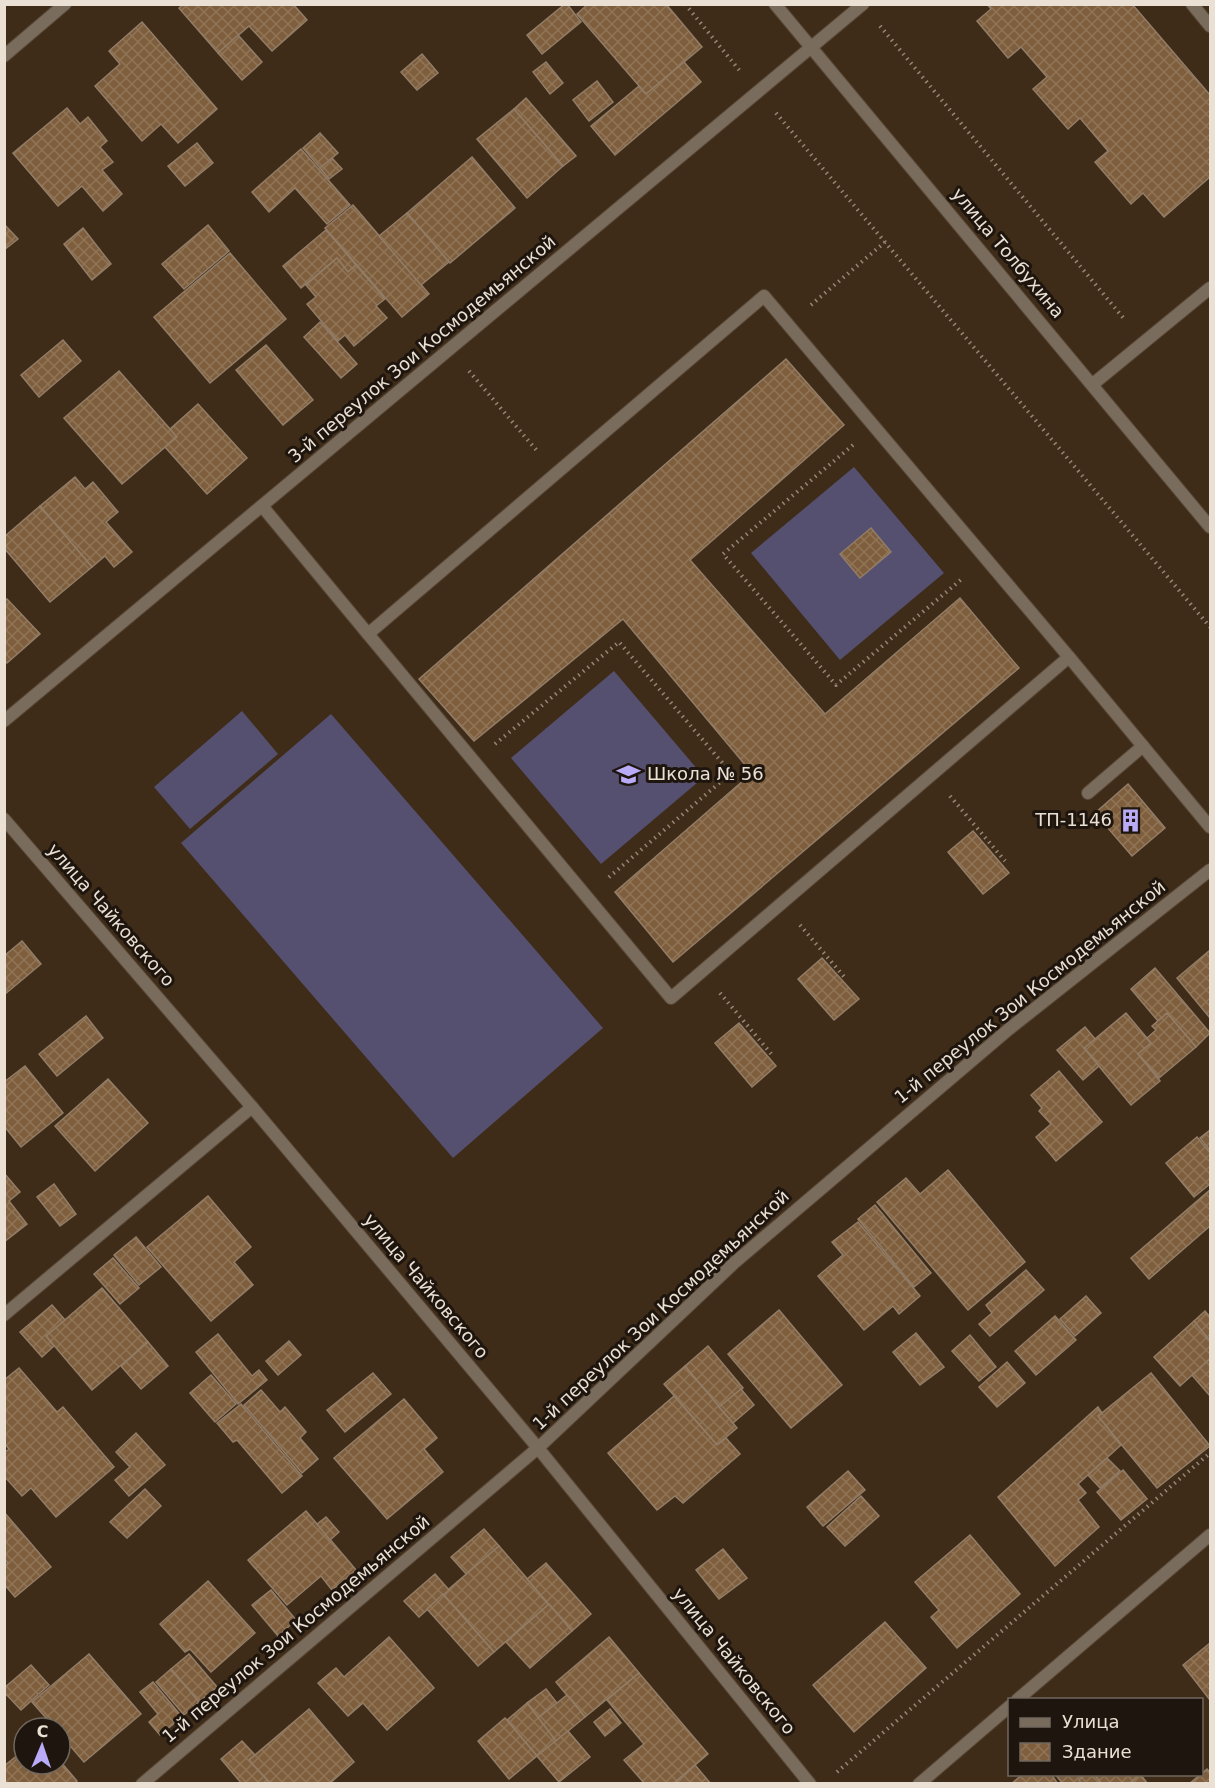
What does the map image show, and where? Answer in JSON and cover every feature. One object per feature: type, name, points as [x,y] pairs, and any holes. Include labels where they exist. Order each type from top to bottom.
[{"type":"street","points":[[4,56],[65,4]]},
{"type":"street","name":"улица Толбухина","points":[[775,4],[1210,526]]},
{"type":"street","points":[[1192,4],[1210,26]]},
{"type":"street","name":"3-й переулок Зои Космодемьянской","points":[[4,721],[862,5]]},
{"type":"street","points":[[1093,384],[1210,288]]},
{"type":"street","points":[[368,634],[764,296],[1210,827]]},
{"type":"street","points":[[262,506],[671,998],[1069,657]]},
{"type":"street","points":[[1088,793],[1143,746]]},
{"type":"street","name":"улица Чайковского","points":[[4,819],[252,1107],[538,1448],[810,1784]]},
{"type":"street","name":"1-й переулок Зои Космодемьянской","points":[[142,1784],[538,1448],[734,1263],[1009,1029],[1210,870]]},
{"type":"street","points":[[4,1315],[252,1107]]},
{"type":"street","points":[[1019,1698],[1210,1535]]},
{"type":"street","points":[[919,1784],[1008,1708]]},
{"type":"path","points":[[685,4],[1210,627]]},
{"type":"path","points":[[862,5],[1143,343]]},
{"type":"path","points":[[787,325],[885,242]]},
{"type":"path","points":[[463,363],[557,474]]},
{"type":"path","points":[[874,427],[723,554],[836,685],[985,559]]},
{"type":"path","points":[[474,761],[619,642],[731,772],[586,897]]},
{"type":"path","points":[[932,774],[1005,861]]},
{"type":"path","points":[[782,903],[846,979]]},
{"type":"path","points":[[702,972],[773,1056]]},
{"type":"path","points":[[832,1776],[1210,1454]]},
{"type":"shaded area","points":[[854,467],[944,573],[840,660],[751,553]]},
{"type":"shaded area","points":[[614,671],[704,777],[601,864],[511,758]]},
{"type":"shaded area","points":[[242,711],[278,754],[190,829],[154,787]]},
{"type":"shaded area","points":[[331,714],[603,1028],[453,1158],[181,843]]},
{"type":"building","points":[[184,4],[293,4],[307,20],[272,51],[249,26],[218,53],[179,8]]},
{"type":"building","points":[[565,4],[581,22],[542,54],[527,35]]},
{"type":"building","points":[[588,4],[666,4],[702,47],[646,94],[577,14]]},
{"type":"building","points":[[987,4],[1132,4],[1210,95],[1210,177],[1164,217],[1143,193],[1131,204],[1095,162],[1108,151],[1080,118],[1068,129],[1033,89],[1047,77],[1021,47],[1008,58],[977,21],[991,9]]},
{"type":"building","points":[[142,22],[217,109],[178,143],[161,124],[142,141],[95,86],[120,64],[109,51]]},
{"type":"building","points":[[238,35],[262,62],[242,80],[218,53]]},
{"type":"building","points":[[422,54],[438,73],[417,90],[401,72]]},
{"type":"building","points":[[546,62],[563,83],[550,94],[533,72]]},
{"type":"building","points":[[684,62],[701,82],[615,155],[591,126],[639,86],[646,94]]},
{"type":"building","points":[[597,81],[613,102],[589,121],[573,100]]},
{"type":"building","points":[[526,98],[576,156],[563,166],[514,109]]},
{"type":"building","points":[[67,108],[80,124],[88,117],[107,141],[100,147],[113,162],[102,170],[122,194],[103,211],[82,186],[58,206],[13,153]]},
{"type":"building","points":[[514,109],[563,166],[527,198],[477,139]]},
{"type":"building","points":[[320,133],[338,153],[320,168],[303,148]]},
{"type":"building","points":[[197,143],[213,163],[185,186],[168,166]]},
{"type":"building","points":[[301,149],[350,205],[327,224],[295,188],[269,212],[252,192]]},
{"type":"building","points":[[472,157],[515,208],[450,263],[407,213]]},
{"type":"building","points":[[332,158],[342,169],[329,179],[320,168]]},
{"type":"building","points":[[353,205],[429,294],[402,317],[325,228]]},
{"type":"building","points":[[407,213],[449,262],[421,285],[379,236]]},
{"type":"building","points":[[4,224],[18,239],[4,250]]},
{"type":"building","points":[[208,225],[229,251],[184,289],[162,264]]},
{"type":"building","points":[[83,228],[111,264],[92,280],[64,244]]},
{"type":"building","points":[[326,230],[356,265],[348,272],[337,258],[301,288],[283,266]]},
{"type":"building","points":[[230,253],[286,319],[210,383],[154,317]]},
{"type":"building","points":[[337,258],[348,272],[356,265],[385,299],[376,306],[387,318],[354,346],[345,335],[338,341],[307,304],[316,297],[306,285]]},
{"type":"building","points":[[320,322],[357,364],[341,378],[304,337]]},
{"type":"building","points":[[63,340],[81,361],[39,397],[21,375]]},
{"type":"building","points":[[266,345],[313,400],[283,425],[236,370]]},
{"type":"building","points":[[786,359],[844,425],[690,560],[825,714],[960,598],[1019,668],[673,962],[615,892],[752,773],[623,619],[474,741],[419,679]]},
{"type":"building","points":[[119,371],[177,437],[122,484],[64,418]]},
{"type":"building","points":[[198,404],[247,458],[207,494],[165,447],[177,437],[170,429]]},
{"type":"building","points":[[75,477],[85,489],[93,482],[118,512],[106,522],[132,552],[114,567],[105,556],[92,567],[40,506]]},
{"type":"building","points":[[40,506],[92,567],[50,602],[4,548],[4,537]]},
{"type":"building","points":[[871,528],[891,552],[860,578],[840,554]]},
{"type":"building","points":[[7,599],[40,634],[7,663],[4,660],[4,601]]},
{"type":"building","name":"ТП-1146","points":[[1128,784],[1165,828],[1132,856],[1095,813]]},
{"type":"building","points":[[973,831],[1009,873],[983,894],[948,852]]},
{"type":"building","points":[[22,941],[41,964],[4,995],[4,956]]},
{"type":"building","points":[[1210,950],[1210,1018],[1177,978]]},
{"type":"building","points":[[822,958],[859,999],[834,1020],[798,979]]},
{"type":"building","points":[[1155,968],[1210,1033],[1196,1047],[1167,1013],[1158,1021],[1131,989]]},
{"type":"building","points":[[1126,1013],[1151,1043],[1138,1054],[1160,1081],[1131,1105],[1084,1048]]},
{"type":"building","points":[[1167,1013],[1196,1047],[1159,1078],[1138,1054],[1151,1043],[1147,1038],[1156,1030],[1152,1026]]},
{"type":"building","points":[[86,1016],[103,1038],[57,1076],[39,1054]]},
{"type":"building","points":[[739,1023],[776,1066],[752,1087],[715,1043]]},
{"type":"building","points":[[1085,1027],[1095,1039],[1084,1048],[1099,1066],[1083,1080],[1057,1050]]},
{"type":"building","points":[[25,1066],[63,1113],[21,1147],[4,1126],[4,1082]]},
{"type":"building","points":[[1059,1071],[1102,1122],[1056,1161],[1036,1137],[1051,1124],[1039,1111],[1042,1108],[1031,1095]]},
{"type":"building","points":[[108,1079],[148,1123],[95,1171],[55,1126]]},
{"type":"building","points":[[1210,1130],[1210,1151],[1200,1138]]},
{"type":"building","points":[[1197,1137],[1210,1153],[1210,1184],[1194,1197],[1166,1163]]},
{"type":"building","points":[[948,1170],[1025,1262],[968,1310],[877,1202],[906,1178],[920,1194]]},
{"type":"building","points":[[4,1173],[20,1192],[9,1201],[27,1224],[4,1242]]},
{"type":"building","points":[[54,1184],[76,1214],[60,1226],[37,1197]]},
{"type":"building","points":[[1210,1190],[1210,1226],[1149,1279],[1131,1258]]},
{"type":"building","points":[[208,1196],[251,1247],[234,1262],[253,1285],[211,1321],[147,1247]]},
{"type":"building","points":[[875,1205],[931,1273],[914,1287],[858,1219]]},
{"type":"building","points":[[858,1222],[920,1296],[899,1314],[893,1306],[864,1330],[818,1276],[843,1255],[832,1242]]},
{"type":"building","points":[[136,1237],[161,1267],[139,1285],[114,1255]]},
{"type":"building","points":[[113,1258],[139,1288],[120,1304],[94,1274]]},
{"type":"building","points":[[1026,1270],[1044,1290],[990,1336],[979,1324],[992,1313],[986,1305]]},
{"type":"building","points":[[102,1288],[148,1342],[92,1390],[46,1336]]},
{"type":"building","points":[[1086,1296],[1101,1313],[1075,1336],[1060,1319]]},
{"type":"building","points":[[52,1305],[65,1320],[46,1336],[54,1346],[42,1357],[20,1332]]},
{"type":"building","points":[[779,1310],[842,1385],[791,1428],[728,1354]]},
{"type":"building","points":[[1205,1311],[1210,1317],[1210,1341],[1194,1321]]},
{"type":"building","points":[[1055,1316],[1076,1340],[1036,1375],[1015,1351]]},
{"type":"building","points":[[1194,1321],[1210,1341],[1210,1359],[1180,1386],[1154,1357]]},
{"type":"building","points":[[916,1333],[944,1367],[920,1385],[893,1352]]},
{"type":"building","points":[[218,1334],[252,1376],[259,1370],[267,1380],[238,1404],[196,1352]]},
{"type":"building","points":[[970,1335],[996,1367],[979,1381],[952,1351]]},
{"type":"building","points":[[289,1341],[301,1355],[278,1375],[266,1361]]},
{"type":"building","points":[[148,1342],[168,1366],[141,1389],[121,1366]]},
{"type":"building","points":[[708,1346],[743,1388],[719,1407],[685,1366]]},
{"type":"building","points":[[1210,1359],[1210,1396],[1192,1375]]},
{"type":"building","points":[[1007,1362],[1025,1383],[997,1407],[979,1387]]},
{"type":"building","points":[[685,1366],[737,1428],[717,1445],[664,1384]]},
{"type":"building","points":[[19,1368],[57,1412],[63,1407],[114,1467],[56,1517],[31,1488],[22,1496],[4,1476],[4,1453],[9,1449],[4,1443],[4,1380]]},
{"type":"building","points":[[373,1373],[391,1394],[345,1432],[327,1410]]},
{"type":"building","points":[[1151,1373],[1210,1446],[1157,1488],[1098,1416]]},
{"type":"building","points":[[211,1375],[236,1404],[215,1422],[190,1393]]},
{"type":"building","points":[[741,1389],[754,1405],[733,1423],[719,1407]]},
{"type":"building","points":[[261,1390],[280,1412],[285,1407],[306,1432],[300,1438],[318,1459],[302,1473],[244,1405]]},
{"type":"building","points":[[674,1396],[717,1445],[726,1438],[740,1454],[683,1503],[675,1496],[657,1510],[608,1453]]},
{"type":"building","points":[[404,1399],[437,1438],[424,1449],[443,1472],[387,1519],[334,1458]]},
{"type":"building","points":[[241,1404],[302,1476],[282,1493],[237,1440],[233,1442],[217,1423]]},
{"type":"building","points":[[1098,1407],[1102,1413],[1098,1416],[1121,1445],[1078,1484],[1086,1493],[1078,1500],[1099,1527],[1055,1566],[998,1497]]},
{"type":"building","points":[[136,1433],[165,1465],[129,1496],[115,1480],[130,1467],[116,1452]]},
{"type":"building","points":[[1107,1458],[1120,1471],[1100,1488],[1088,1475]]},
{"type":"building","points":[[1123,1470],[1147,1499],[1121,1520],[1097,1492]]},
{"type":"building","points":[[848,1471],[865,1490],[823,1526],[807,1507]]},
{"type":"building","points":[[145,1489],[161,1506],[127,1538],[110,1522]]},
{"type":"building","points":[[861,1496],[879,1516],[845,1546],[827,1527]]},
{"type":"building","points":[[306,1511],[356,1570],[332,1590],[321,1576],[287,1605],[248,1560]]},
{"type":"building","points":[[4,1512],[51,1567],[15,1597],[4,1584],[4,1566],[8,1563],[4,1559]]},
{"type":"building","points":[[326,1517],[339,1532],[330,1540],[317,1524]]},
{"type":"building","points":[[484,1529],[499,1546],[467,1575],[451,1557]]},
{"type":"building","points":[[970,1535],[1020,1594],[957,1648],[931,1617],[939,1610],[915,1582]]},
{"type":"building","points":[[499,1546],[549,1604],[494,1652],[443,1594]]},
{"type":"building","points":[[723,1549],[747,1578],[719,1599],[696,1570]]},
{"type":"building","points":[[546,1563],[591,1614],[572,1631],[527,1579]]},
{"type":"building","points":[[435,1574],[449,1590],[419,1617],[404,1601]]},
{"type":"building","points":[[208,1581],[255,1633],[211,1672],[190,1649],[185,1652],[160,1624]]},
{"type":"building","points":[[271,1590],[296,1620],[278,1636],[252,1605]]},
{"type":"building","points":[[443,1594],[494,1652],[478,1666],[427,1609]]},
{"type":"building","points":[[549,1604],[572,1631],[530,1668],[506,1642]]},
{"type":"building","points":[[885,1622],[926,1668],[854,1732],[813,1685]]},
{"type":"building","points":[[389,1637],[434,1688],[387,1730],[363,1703],[348,1716],[318,1683],[336,1668],[344,1677]]},
{"type":"building","points":[[609,1637],[639,1673],[585,1717],[556,1682]]},
{"type":"building","points":[[1210,1643],[1210,1700],[1183,1665]]},
{"type":"building","points":[[89,1654],[141,1714],[84,1762],[72,1748],[72,1716],[44,1716],[32,1702]]},
{"type":"building","points":[[189,1654],[217,1687],[199,1702],[171,1669]]},
{"type":"building","points":[[31,1665],[49,1685],[21,1710],[4,1692],[4,1688]]},
{"type":"building","points":[[171,1669],[199,1702],[184,1715],[156,1682]]},
{"type":"building","points":[[639,1673],[708,1754],[673,1784],[645,1784],[624,1760],[644,1744],[607,1700]]},
{"type":"building","points":[[153,1682],[182,1717],[160,1735],[149,1722],[158,1714],[140,1692]]},
{"type":"building","points":[[546,1689],[557,1703],[538,1718],[527,1703]]},
{"type":"building","points":[[567,1695],[585,1717],[556,1741],[538,1718]]},
{"type":"building","points":[[527,1703],[556,1741],[537,1756],[507,1720]]},
{"type":"building","points":[[309,1709],[354,1762],[329,1784],[270,1784],[249,1760]]},
{"type":"building","points":[[610,1709],[621,1723],[605,1736],[594,1722]]},
{"type":"building","points":[[505,1718],[537,1756],[509,1779],[478,1741]]},
{"type":"building","points":[[568,1731],[590,1757],[559,1782],[537,1756]]},
{"type":"building","points":[[242,1741],[255,1755],[249,1760],[267,1780],[263,1784],[242,1784],[221,1759]]},
{"type":"building","points":[[12,1760],[12,1776],[72,1775],[77,1781],[74,1784],[4,1784],[4,1766]]},
{"type":"building","points":[[695,1765],[711,1784],[673,1784]]},
{"type":"building","points":[[1207,1769],[1210,1772],[1210,1784],[1189,1784],[1199,1776],[1203,1776],[1203,1772]]},
{"type":"building","points":[[1021,1776],[1052,1776],[1058,1784],[1011,1784]]},
{"type":"building","points":[[1057,1776],[1084,1776],[1079,1780],[1082,1784],[1063,1784]]},
{"type":"building","points":[[1084,1776],[1096,1776],[1102,1784],[1082,1784],[1079,1780]]},
{"type":"building","points":[[1096,1776],[1138,1776],[1129,1784],[1102,1784]]},
{"type":"building","points":[[1138,1776],[1142,1776],[1148,1784],[1129,1784]]},
{"type":"place","name":"Школа № 56","points":[[629,774]]},
{"type":"place","name":"ТП-1146","points":[[1130,820]]}]
